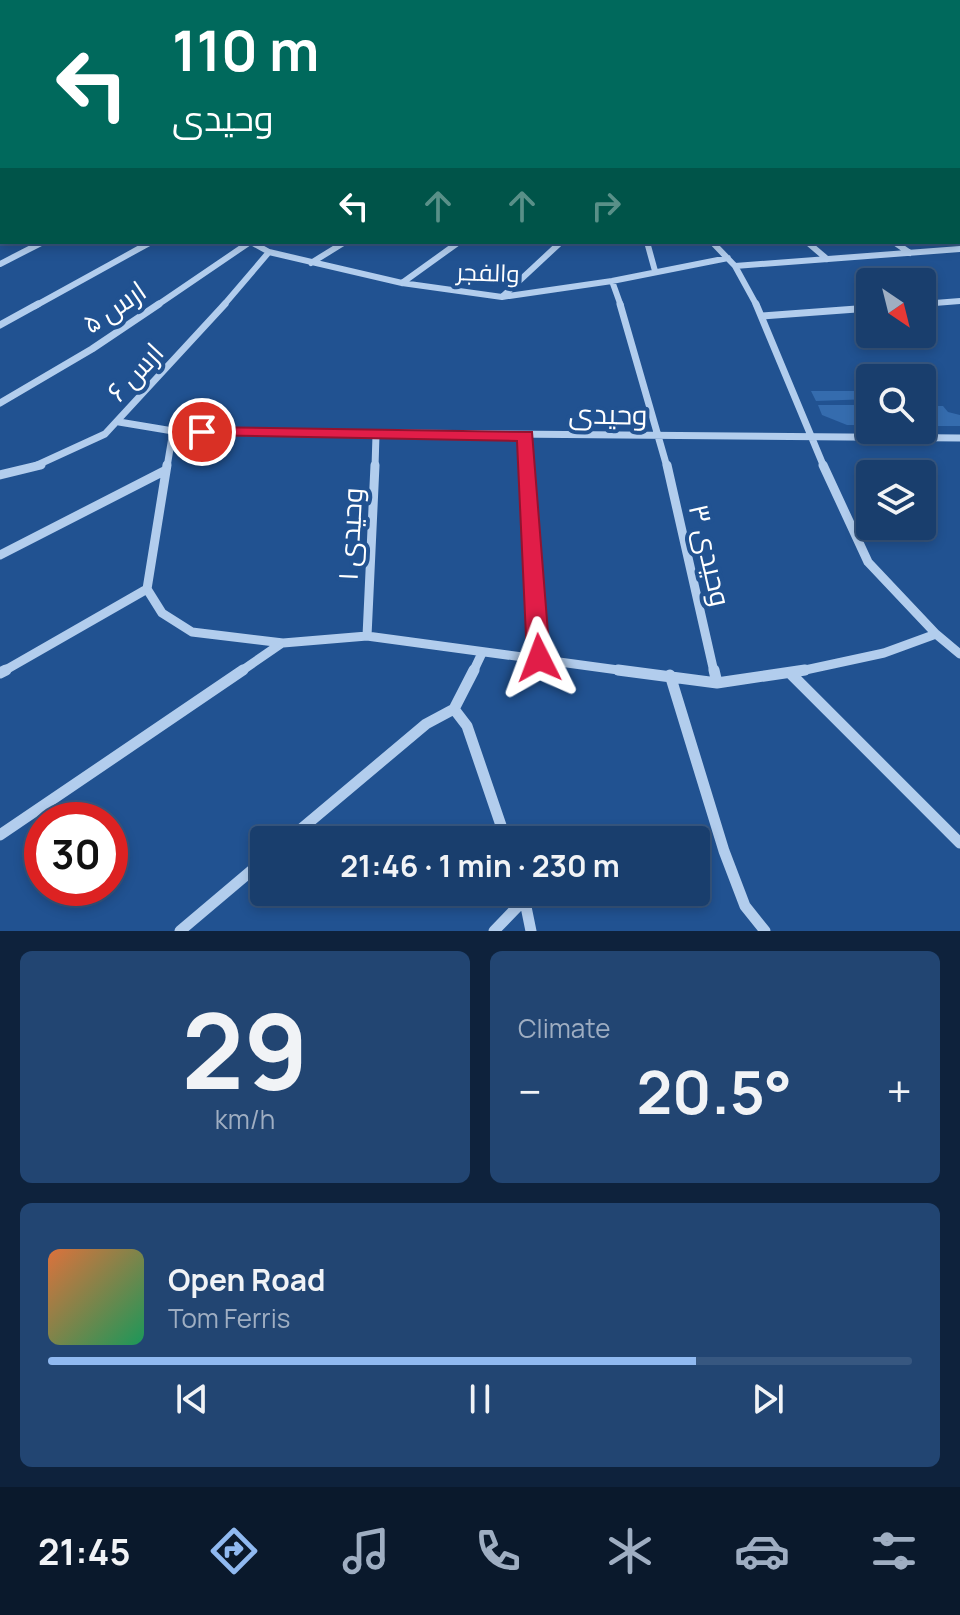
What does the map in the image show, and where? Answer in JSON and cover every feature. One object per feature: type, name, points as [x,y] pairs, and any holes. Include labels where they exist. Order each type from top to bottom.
[{"type":"street","points":[[0,264],[39,244]]},
{"type":"street","points":[[0,325],[147,244]]},
{"type":"street","name":"ارس ۵","points":[[0,403],[92,349],[247,244]]},
{"type":"street","name":"والفجر","points":[[254,244],[269,252],[402,283],[502,297],[612,281],[728,258]]},
{"type":"street","points":[[311,263],[342,244]]},
{"type":"street","points":[[402,283],[456,244]]},
{"type":"street","points":[[502,297],[559,244]]},
{"type":"street","points":[[648,244],[655,271]]},
{"type":"street","points":[[714,244],[735,266],[762,316],[810,436],[868,562],[936,634],[960,654]]},
{"type":"street","points":[[809,244],[827,259]]},
{"type":"street","points":[[897,244],[910,253]]},
{"type":"street","points":[[735,266],[960,249]]},
{"type":"street","name":"ارس ۶","points":[[0,475],[41,465],[80,448],[119,422],[269,252]]},
{"type":"street","name":"وحیدی ۳","points":[[612,281],[638,354],[660,437],[717,683]]},
{"type":"street","points":[[936,303],[960,301]]},
{"type":"street","points":[[762,316],[856,309]]},
{"type":"street","name":"وحیدی","points":[[119,422],[173,431],[376,435],[960,438]]},
{"type":"street","points":[[173,431],[147,589],[162,613],[192,632],[283,643],[367,636],[717,683],[790,673],[884,653],[936,634]]},
{"type":"street","name":"وحیدی ۱","points":[[367,636],[376,435]]},
{"type":"street","points":[[525,435],[539,658]]},
{"type":"street","points":[[0,555],[166,470]]},
{"type":"street","points":[[0,673],[147,589]]},
{"type":"street","points":[[0,835],[283,643]]},
{"type":"street","points":[[305,826],[426,724],[454,709],[482,653]]},
{"type":"street","points":[[790,673],[960,843]]},
{"type":"street","points":[[670,675],[729,865],[745,906],[765,931]]},
{"type":"street","points":[[454,709],[467,726],[501,826]]},
{"type":"street","points":[[180,931],[250,872]]},
{"type":"street","points":[[494,931],[515,906]]},
{"type":"street","points":[[526,906],[531,931]]},
{"type":"shaded area","points":[[811,391],[856,391],[856,400],[816,401]]},
{"type":"shaded area","points":[[818,405],[856,405],[856,425],[847,425],[822,415]]},
{"type":"shaded area","points":[[936,406],[943,406],[948,412],[960,415],[960,426],[936,426]]},
{"type":"route","points":[[202,432],[525,435],[539,658]]}]
